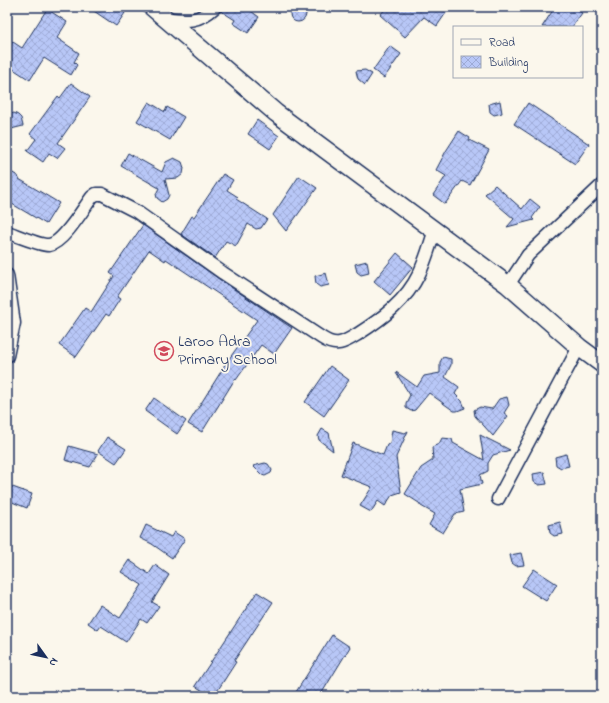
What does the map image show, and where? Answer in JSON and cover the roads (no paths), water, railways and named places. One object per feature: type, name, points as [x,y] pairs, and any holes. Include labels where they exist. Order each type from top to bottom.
[{"type":"street","points":[[152,7],[276,113],[508,285],[579,347],[599,359]]},
{"type":"street","points":[[164,18],[188,21],[208,13],[215,7]]},
{"type":"street","points":[[508,285],[528,255],[602,185]]},
{"type":"street","points":[[7,232],[47,245],[55,243],[92,197],[96,194],[102,194],[137,212],[223,273],[327,342],[337,344],[346,341],[379,321],[398,305],[419,274],[435,230]]},
{"type":"street","points":[[7,275],[14,323],[7,356]]},
{"type":"street","points":[[498,499],[579,347]]},
{"type":"place","name":"Laroo Adra Primary School","points":[[164,351]]}]
